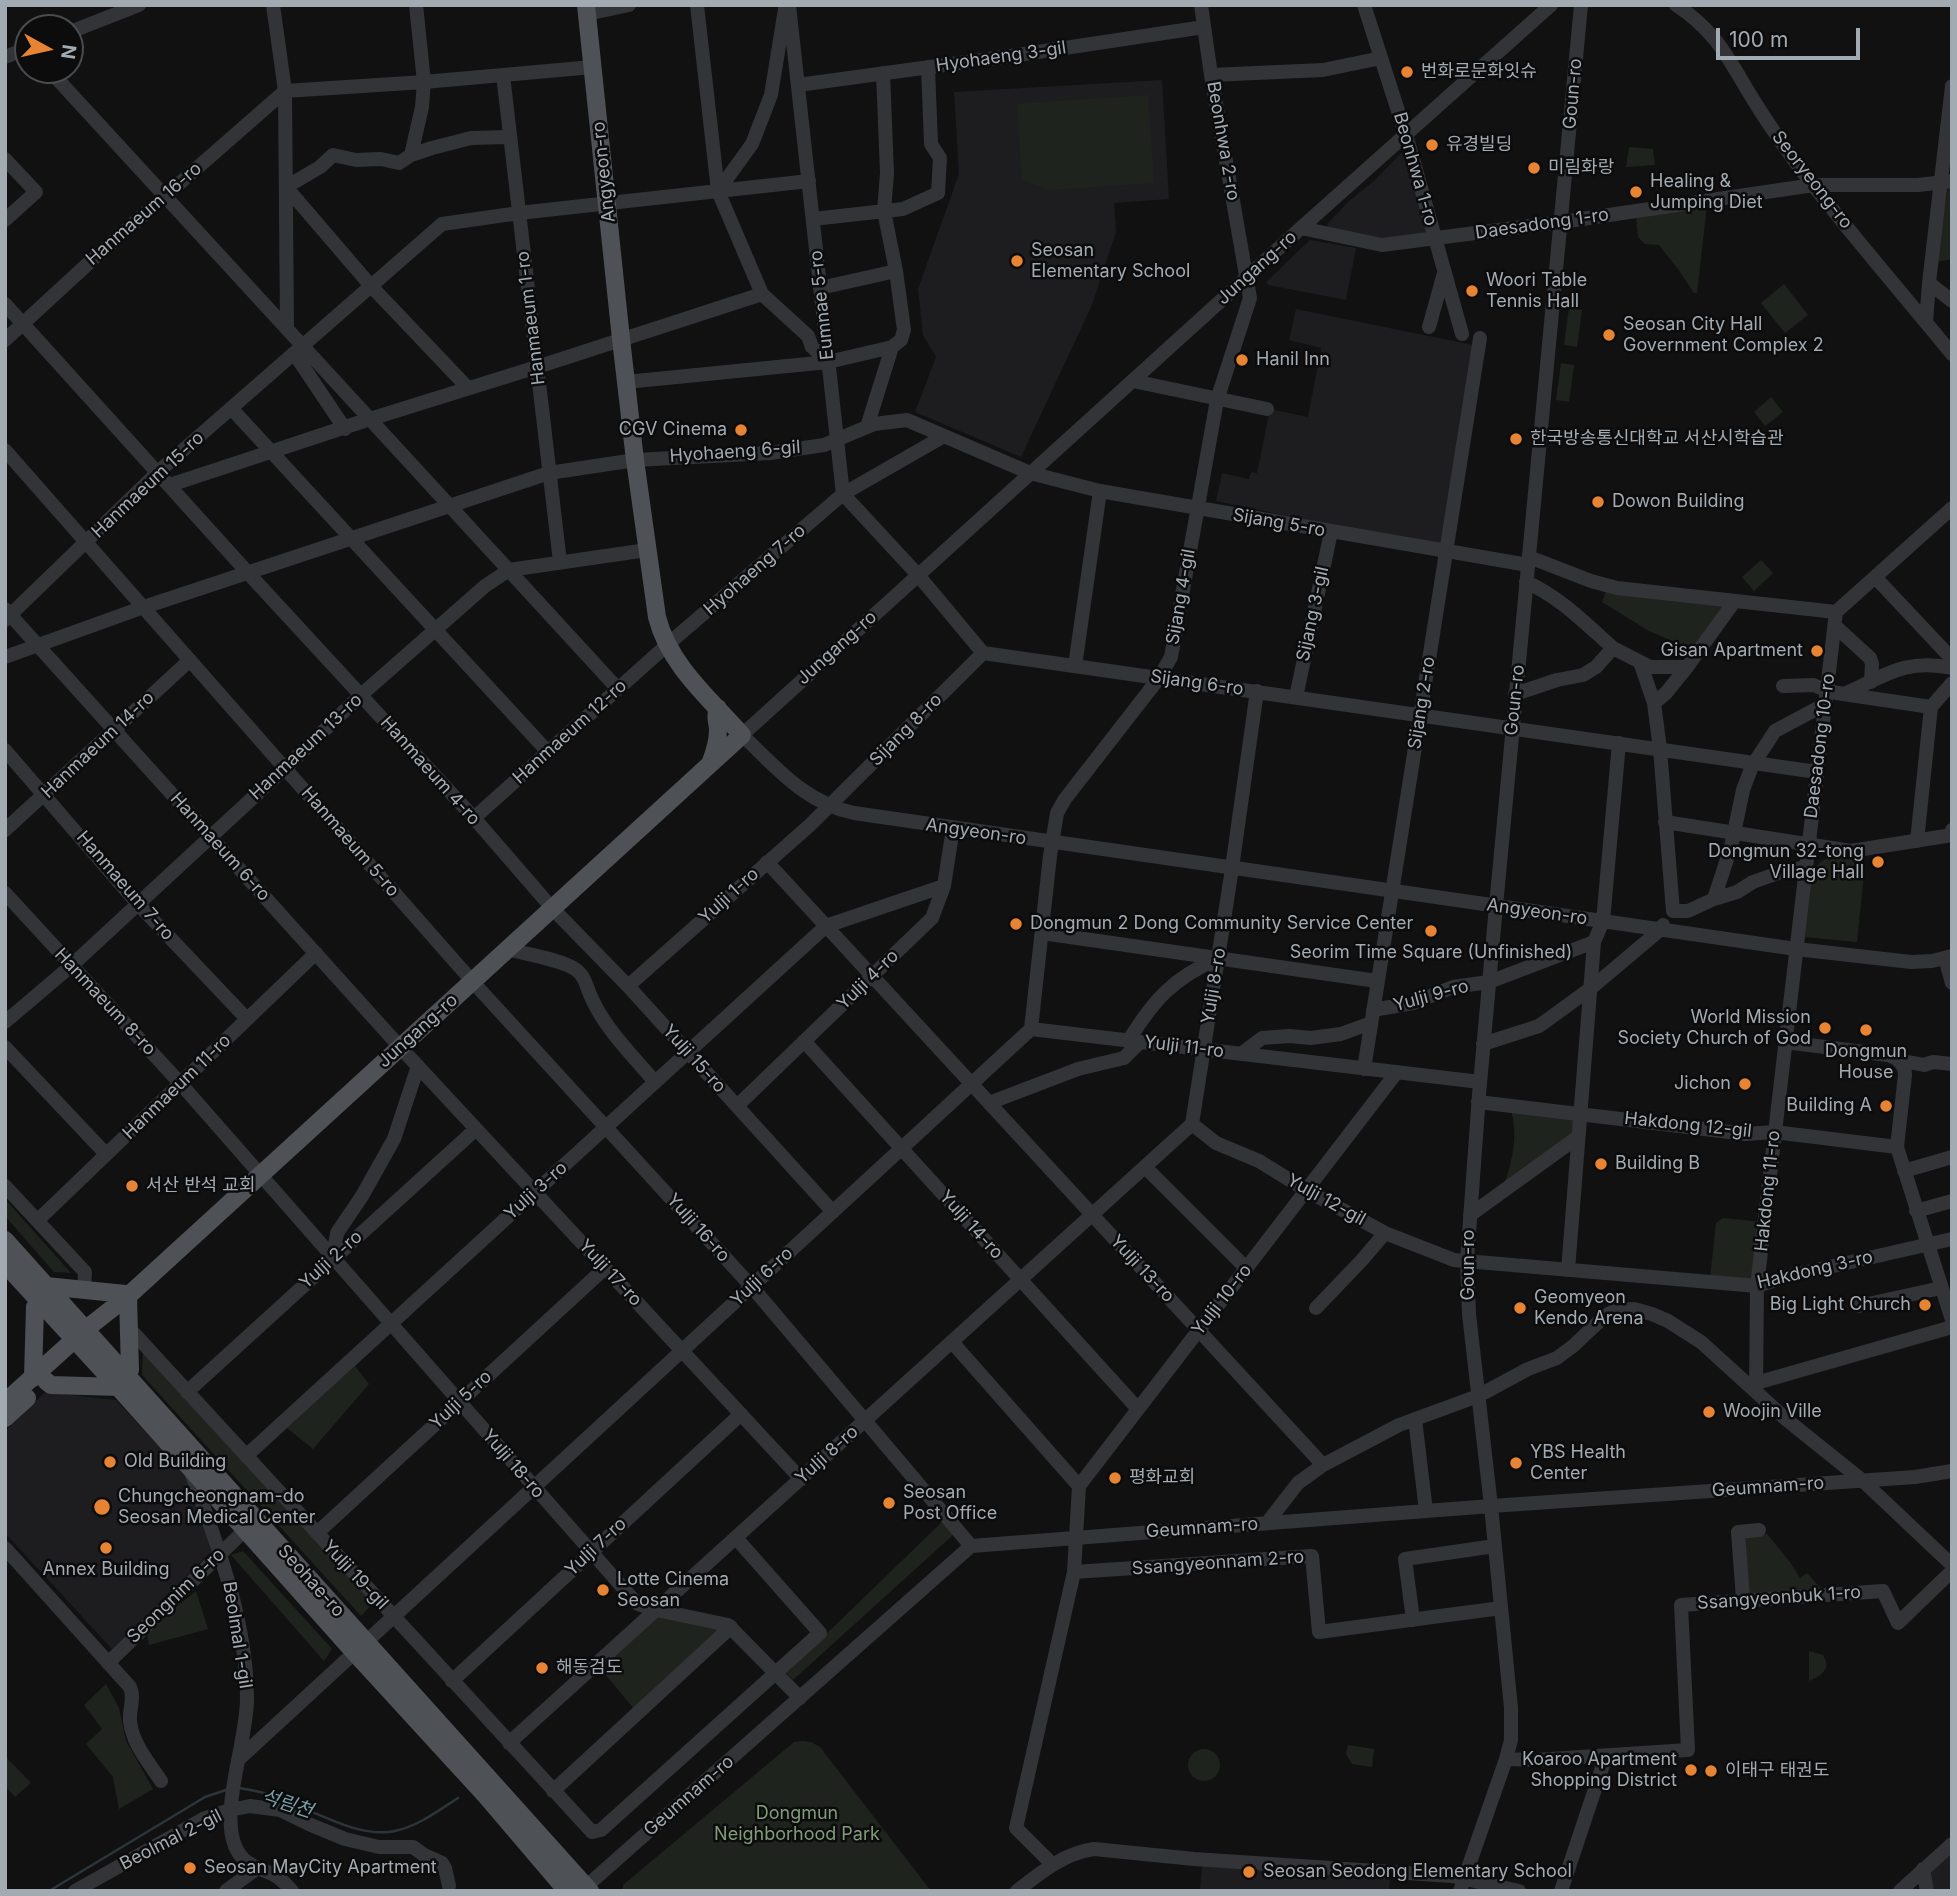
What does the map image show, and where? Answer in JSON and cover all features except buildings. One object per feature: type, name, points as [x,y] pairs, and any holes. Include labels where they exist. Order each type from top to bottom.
[{"type":"main road","name":"Angyeon-ro","points":[[587,9],[621,339],[657,617],[667,645],[683,669],[742,735]]},
{"type":"main road","points":[[710,764],[717,738],[715,714],[718,708]]},
{"type":"main road","name":"Jungang-ro","points":[[5,1418],[39,1379],[128,1296],[742,735]]},
{"type":"main road","name":"Seohae-ro","points":[[5,1240],[43,1294],[360,1647],[586,1889]]},
{"type":"main road","name":"Seohae-ro","points":[[5,1264],[43,1294]]},
{"type":"main road","points":[[85,1290],[128,1296],[130,1370],[122,1381],[51,1385],[39,1379],[35,1307],[43,1294],[85,1290]]},
{"type":"main road","name":"Jungang-ro","points":[[5,1402],[39,1379]]},
{"type":"main road","name":"Seohae-ro","points":[[122,1381],[191,1470],[245,1530],[360,1647],[567,1891]]},
{"type":"street","points":[[84,27],[139,5]]},
{"type":"street","points":[[273,5],[285,91],[287,329]]},
{"type":"street","points":[[411,155],[422,107],[424,82],[416,5]]},
{"type":"street","points":[[587,9],[629,5]]},
{"type":"street","points":[[697,5],[718,191],[762,294],[808,336],[812,347],[828,362]]},
{"type":"street","points":[[718,191],[752,144],[771,96],[787,5]]},
{"type":"street","name":"Eumnae 5-ro","points":[[787,5],[843,494]]},
{"type":"street","name":"Beonhwa 2-ro","points":[[1201,5],[1247,277]]},
{"type":"street","name":"Beonhwa 1-ro","points":[[1364,5],[1406,135],[1462,334]]},
{"type":"street","name":"Jungang-ro","points":[[742,735],[1551,5]]},
{"type":"street","name":"Goun-ro","points":[[1462,1884],[1511,1742],[1491,1506],[1469,1314],[1468,1261],[1483,1044],[1581,5]]},
{"type":"street","name":"Seoryeong-ro","points":[[1676,5],[1698,21],[1718,42],[1765,117],[1814,185],[1952,354]]},
{"type":"street","name":"Hyohaeng 3-gil","points":[[798,85],[1204,27]]},
{"type":"street","points":[[1211,75],[1324,70],[1381,58]]},
{"type":"street","points":[[285,91],[593,67]]},
{"type":"street","points":[[813,219],[903,209],[938,193],[940,158],[931,144],[929,67]]},
{"type":"street","points":[[626,382],[828,362],[892,347],[901,340],[904,330],[884,211],[887,173],[883,74]]},
{"type":"street","name":"Hanmaeum 1-ro","points":[[503,75],[559,562]]},
{"type":"street","points":[[62,84],[287,329],[345,429]]},
{"type":"street","points":[[1926,322],[1929,283],[1946,182],[1952,86]]},
{"type":"street","name":"Hanmaeum 16-ro","points":[[5,340],[285,91]]},
{"type":"street","points":[[286,187],[320,167],[333,155],[356,160],[381,159],[400,163],[411,155],[471,138],[510,137]]},
{"type":"street","points":[[5,159],[36,191],[5,220]]},
{"type":"street","name":"Hanmaeum 15-ro","points":[[7,615],[87,543],[158,472],[442,224],[519,212],[809,181]]},
{"type":"street","name":"Daesadong 1-ro","points":[[1301,228],[1382,245],[1814,185],[1882,186],[1946,182]]},
{"type":"street","points":[[286,187],[371,286],[468,388]]},
{"type":"street","points":[[820,288],[896,271]]},
{"type":"street","points":[[1429,327],[1445,272]]},
{"type":"street","name":"Sijang 4-gil","points":[[1052,843],[1057,813],[1062,804],[1159,678],[1171,657],[1217,400],[1251,298],[1247,277]]},
{"type":"street","points":[[1929,283],[1952,301]]},
{"type":"street","points":[[170,485],[762,294]]},
{"type":"street","name":"Hanmaeum 4-ro","points":[[5,304],[474,818],[552,908]]},
{"type":"street","name":"Sijang 2-ro","points":[[1364,1069],[1480,338]]},
{"type":"street","points":[[867,427],[892,347]]},
{"type":"street","points":[[298,349],[370,419],[618,689]]},
{"type":"street","points":[[1133,381],[1267,409]]},
{"type":"street","points":[[231,408],[548,752]]},
{"type":"street","name":"Hyohaeng 6-gil","points":[[351,538],[549,473],[635,460],[770,453],[824,444],[874,424],[907,420],[1030,473]]},
{"type":"street","name":"Hyohaeng 7-ro","points":[[667,645],[843,494],[944,436]]},
{"type":"street","name":"Hanmaeum 5-ro","points":[[5,450],[472,981]]},
{"type":"street","name":"Sijang 5-ro","points":[[1030,473],[1100,491],[1197,509],[1446,552],[1529,561],[1617,588],[1734,602],[1836,619]]},
{"type":"street","points":[[1075,666],[1100,491]]},
{"type":"street","points":[[843,494],[918,575],[983,653]]},
{"type":"street","points":[[1871,681],[1870,658],[1836,619],[1875,577],[1952,508]]},
{"type":"street","name":"Sijang 3-gil","points":[[1296,697],[1331,532]]},
{"type":"street","points":[[5,657],[351,538]]},
{"type":"street","name":"Hanmaeum 13-ro","points":[[5,1022],[71,966],[361,695],[485,586],[509,570],[647,550]]},
{"type":"street","points":[[1875,577],[1952,659]]},
{"type":"street","points":[[1526,582],[1542,589],[1566,607],[1613,648],[1650,667],[1687,667]]},
{"type":"street","points":[[1654,704],[1687,667],[1734,602]]},
{"type":"street","name":"Hanmaeum 6-ro","points":[[7,615],[39,646],[400,1047]]},
{"type":"street","name":"Daesadong 10-ro","points":[[1796,949],[1836,619]]},
{"type":"street","name":"Hanmaeum 12-ro","points":[[474,818],[667,645]]},
{"type":"street","points":[[1515,694],[1588,673],[1613,648]]},
{"type":"street","name":"Sijang 6-ro","points":[[983,653],[1817,772]]},
{"type":"street","name":"Sijang 8-ro","points":[[829,807],[983,653]]},
{"type":"street","name":"Hanmaeum 14-ro","points":[[5,830],[190,660]]},
{"type":"street","points":[[1483,1044],[1539,1026],[1590,989],[1660,930],[1673,911],[1660,749],[1654,704],[1640,662]]},
{"type":"street","points":[[1843,694],[1908,666],[1934,664],[1952,668]]},
{"type":"street","points":[[1917,841],[1931,707],[1952,683]]},
{"type":"street","name":"Daesadong 10-ro","points":[[1783,686],[1814,685],[1827,691],[1931,707]]},
{"type":"street","name":"Yulji 8-ro","points":[[509,1743],[1192,1124],[1257,691]]},
{"type":"street","points":[[1714,900],[1731,847],[1743,790],[1755,763],[1775,731],[1818,708],[1825,708]]},
{"type":"street","name":"Angyeon-ro","points":[[742,735],[800,790],[829,807],[854,813],[1796,949],[1911,962],[1928,962],[1948,957]]},
{"type":"street","points":[[1568,1270],[1594,942],[1603,921],[1619,743]]},
{"type":"street","name":"Hanmaeum 7-ro","points":[[5,750],[137,903],[247,1019]]},
{"type":"street","name":"Yulji 1-ro","points":[[628,986],[829,807]]},
{"type":"street","points":[[1665,822],[1851,851],[1952,835],[1952,830]]},
{"type":"street","name":"Yulji 4-ro","points":[[737,1106],[932,918],[944,886],[953,828]]},
{"type":"street","points":[[1031,1029],[1052,843]]},
{"type":"street","name":"Yulji 13-ro","points":[[767,862],[1323,1465]]},
{"type":"street","points":[[1673,911],[1688,911],[1737,892],[1753,882],[1806,867]]},
{"type":"street","points":[[826,926],[944,886]]},
{"type":"street","name":"Hanmaeum 8-ro","points":[[5,893],[180,1083],[260,1176]]},
{"type":"street","name":"Yulji 15-ro","points":[[552,908],[628,986],[833,1212]]},
{"type":"street","name":"Yulji 3-ro","points":[[246,1456],[826,926]]},
{"type":"street","points":[[1042,933],[1377,982]]},
{"type":"street","name":"Yulji 9-ro","points":[[1372,1017],[1453,986],[1489,982],[1594,942]]},
{"type":"street","points":[[507,949],[558,962],[574,968],[582,975],[603,1019],[655,1083]]},
{"type":"street","name":"Hakdong 11-ro","points":[[1756,1387],[1757,1286],[1796,949]]},
{"type":"street","name":"Hanmaeum 11-ro","points":[[38,1220],[316,953]]},
{"type":"street","points":[[1948,957],[1952,983]]},
{"type":"street","points":[[989,1103],[1078,1069],[1125,1058],[1150,1008],[1167,990],[1200,966],[1218,958]]},
{"type":"street","name":"Yulji 16-ro","points":[[472,981],[752,1287],[971,1546]]},
{"type":"street","name":"Yulji 11-ro","points":[[1031,1029],[1241,1054],[1262,1038],[1311,1038],[1341,1034],[1372,1017]]},
{"type":"street","name":"Yulji 6-ro","points":[[360,1647],[1031,1029]]},
{"type":"street","name":"Yulji 14-ro","points":[[804,1041],[1138,1409]]},
{"type":"street","points":[[1785,1042],[1888,1055],[1900,1062],[1952,1064]]},
{"type":"street","points":[[5,1047],[106,1154]]},
{"type":"street","name":"Yulji 17-ro","points":[[400,1047],[801,1479]]},
{"type":"street","points":[[1241,1054],[1480,1082]]},
{"type":"street","points":[[1900,1062],[1905,1075],[1897,1147],[1952,1320]]},
{"type":"street","points":[[333,1258],[337,1233],[362,1196],[394,1139],[418,1066]]},
{"type":"street","name":"Yulji 10-ro","points":[[1079,1486],[1397,1072]]},
{"type":"street","name":"Hakdong 12-gil","points":[[1478,1102],[1745,1134],[1774,1132],[1897,1147]]},
{"type":"street","name":"Yulji 12-gil","points":[[1192,1124],[1216,1143],[1259,1161],[1385,1233],[1444,1256],[1468,1261]]},
{"type":"street","name":"Yulji 2-ro","points":[[187,1392],[477,1129]]},
{"type":"street","points":[[1470,1214],[1578,1137]]},
{"type":"street","points":[[1904,1171],[1952,1157]]},
{"type":"street","points":[[1145,1167],[1247,1268]]},
{"type":"street","name":"Yulji 18-ro","points":[[260,1176],[633,1600],[645,1607],[728,1624],[731,1627]]},
{"type":"street","points":[[5,1186],[85,1272],[85,1290]]},
{"type":"street","points":[[1916,1211],[1952,1201]]},
{"type":"street","points":[[1316,1308],[1385,1233]]},
{"type":"street","name":"Hakdong 3-ro","points":[[1468,1261],[1757,1286],[1785,1277],[1952,1239]]},
{"type":"street","name":"Yulji 5-ro","points":[[317,1533],[605,1268]]},
{"type":"street","points":[[1859,1306],[1941,1287]]},
{"type":"street","points":[[1267,1523],[1298,1483],[1323,1465],[1369,1440],[1415,1419],[1478,1396],[1528,1369],[1557,1358],[1605,1316],[1616,1310],[1629,1309],[1652,1314],[1690,1334],[1756,1387],[1787,1420],[1863,1481],[1952,1565]]},
{"type":"street","points":[[1756,1387],[1952,1327]]},
{"type":"street","name":"Yulji 19-gil","points":[[129,1328],[592,1832],[598,1831],[820,1633],[736,1538]]},
{"type":"street","points":[[952,1342],[1079,1486],[1074,1572],[1016,1828],[1052,1864]]},
{"type":"street","name":"Yulji 7-ro","points":[[452,1681],[741,1414]]},
{"type":"street","points":[[1415,1419],[1426,1511]]},
{"type":"street","name":"Beolmal 1-gil","points":[[191,1470],[220,1554],[234,1605],[246,1679],[247,1717],[231,1806]]},
{"type":"street","name":"Geumnam-ro","points":[[586,1889],[971,1546],[1491,1506],[1863,1481],[1952,1471]]},
{"type":"street","name":"Seongnim 6-ro","points":[[108,1663],[245,1530]]},
{"type":"street","points":[[1743,1600],[1738,1532],[1759,1530]]},
{"type":"street","points":[[1413,1620],[1405,1559],[1494,1546]]},
{"type":"street","points":[[5,1548],[132,1690],[131,1729],[161,1781]]},
{"type":"street","name":"Ssangyeonnam 2-ro","points":[[1074,1572],[1312,1556],[1319,1632],[1501,1608]]},
{"type":"street","name":"Ssangyeonbuk 1-ro","points":[[1606,1756],[1688,1750],[1681,1605],[1883,1591],[1898,1623],[1952,1571]]},
{"type":"street","points":[[553,1791],[731,1627],[800,1698]]},
{"type":"street","points":[[238,1767],[360,1647]]},
{"type":"street","points":[[1506,1759],[1606,1756],[1561,1891]]},
{"type":"street","points":[[292,1891],[278,1878],[256,1868],[242,1857],[231,1833],[231,1806],[280,1810],[345,1839],[379,1847],[413,1847],[442,1863],[449,1886]]},
{"type":"street","name":"Beolmal 2-gil","points":[[75,1891],[231,1806]]},
{"type":"street","points":[[1900,1891],[1952,1844]]},
{"type":"street","points":[[1017,1891],[1052,1864],[1094,1849],[1519,1891]]},
{"type":"street","points":[[226,1891],[256,1868]]},
{"type":"street","points":[[1923,1869],[1927,1891]]},
{"type":"shaded area","name":"Seosan Elementary School","points":[[1162,80],[1169,199],[1114,203],[1116,232],[1092,305],[1021,457],[915,412],[936,357],[923,335],[918,289],[959,174],[954,92]]},
{"type":"shaded area","points":[[1405,149],[1429,232],[1392,242],[1330,229],[1327,224]]},
{"type":"shaded area","points":[[1310,240],[1356,248],[1346,300],[1268,285],[1266,282]]},
{"type":"shaded area","points":[[1296,309],[1478,346],[1444,549],[1216,501],[1222,473],[1249,479],[1251,472],[1257,473],[1270,409],[1308,417],[1321,348],[1289,340]]},
{"type":"shaded area","name":"Chungcheongnam-do Seosan Medical Center","points":[[45,1392],[116,1400],[192,1482],[211,1552],[112,1649],[5,1533],[5,1431]]},
{"type":"shaded area","points":[[1952,1849],[1952,1891],[1933,1891],[1926,1870]]},
{"type":"shaded area","name":"Seosan Seodong Elementary School","points":[[1202,1865],[1390,1878],[1389,1891],[1200,1891]]},
{"type":"green space","points":[[1148,95],[1154,183],[1050,190],[1022,180],[1017,104]]},
{"type":"green space","points":[[1629,147],[1653,149],[1655,165],[1626,167]]},
{"type":"green space","points":[[1952,187],[1952,259],[1936,262],[1948,188]]},
{"type":"green space","points":[[1707,205],[1697,293],[1694,293],[1659,245],[1645,244],[1638,237],[1636,217]]},
{"type":"green space","points":[[1784,284],[1808,315],[1785,333],[1761,303]]},
{"type":"green space","points":[[1569,308],[1582,310],[1577,347],[1564,345]]},
{"type":"green space","points":[[1561,363],[1574,365],[1569,402],[1556,400]]},
{"type":"green space","points":[[1771,397],[1783,412],[1765,426],[1754,412]]},
{"type":"green space","points":[[1761,560],[1773,573],[1754,591],[1742,577]]},
{"type":"green space","points":[[1606,591],[1726,605],[1693,650],[1649,631],[1602,602]]},
{"type":"green space","points":[[1856,855],[1865,864],[1857,942],[1805,937],[1812,874],[1819,863],[1827,858]]},
{"type":"green space","points":[[1511,1110],[1573,1118],[1574,1133],[1504,1184],[1514,1147]]},
{"type":"green space","points":[[5,1199],[71,1273],[54,1272],[5,1216]]},
{"type":"green space","points":[[1723,1218],[1762,1222],[1755,1283],[1710,1278],[1716,1223]]},
{"type":"green space","points":[[143,1346],[375,1601],[361,1616],[142,1375]]},
{"type":"green space","points":[[355,1366],[369,1384],[313,1449],[287,1428]]},
{"type":"green space","points":[[944,1520],[954,1534],[793,1680],[786,1673]]},
{"type":"green space","points":[[1746,1534],[1767,1534],[1800,1578],[1807,1573],[1823,1591],[1750,1596],[1746,1591],[1742,1540]]},
{"type":"green space","points":[[243,1551],[332,1649],[324,1661],[231,1555]]},
{"type":"green space","points":[[196,1591],[208,1629],[149,1645],[146,1631]]},
{"type":"green space","points":[[654,1614],[723,1627],[635,1710],[599,1667]]},
{"type":"green space","points":[[1809,1651],[1823,1655],[1826,1668],[1809,1681]]},
{"type":"green space","points":[[106,1684],[119,1708],[126,1741],[153,1789],[119,1809],[113,1777],[86,1744],[102,1729],[84,1705]]},
{"type":"green space","name":"Dongmun Neighborhood Park","points":[[803,1741],[820,1747],[931,1891],[623,1891],[623,1885],[794,1742]]},
{"type":"green space","points":[[1348,1745],[1374,1749],[1372,1767],[1352,1764],[1346,1754]]},
{"type":"green space","points":[[1204,1749],[1215,1754],[1220,1765],[1215,1776],[1204,1781],[1193,1776],[1188,1765],[1193,1754]]},
{"type":"green space","points":[[5,1756],[31,1783],[15,1797],[5,1786]]},
{"type":"waterway","name":"석림천","points":[[239,1788],[271,1795],[350,1827],[380,1832],[412,1826],[458,1798]]},
{"type":"waterway","name":"석림천","points":[[49,1891],[205,1797],[229,1789]]},
{"type":"place","name":"번화로문화잇슈","points":[[1407,72]]},
{"type":"place","name":"유경빌딩","points":[[1432,145]]},
{"type":"place","name":"미림화랑","points":[[1534,168]]},
{"type":"place","name":"Healing & Jumping Diet","points":[[1636,192]]},
{"type":"place","name":"Seosan Elementary School","points":[[1017,261]]},
{"type":"place","name":"Woori Table Tennis Hall","points":[[1472,291]]},
{"type":"place","name":"Seosan City Hall Government Complex 2","points":[[1609,335]]},
{"type":"place","name":"Hanil Inn","points":[[1242,360]]},
{"type":"place","name":"CGV Cinema","points":[[741,430]]},
{"type":"place","name":"한국방송통신대학교 서산시학습관","points":[[1516,439]]},
{"type":"place","name":"Dowon Building","points":[[1598,502]]},
{"type":"place","name":"Gisan Apartment","points":[[1817,651]]},
{"type":"place","name":"Dongmun 32-tong Village Hall","points":[[1878,862]]},
{"type":"place","name":"Dongmun 2 Dong Community Service Center","points":[[1016,924]]},
{"type":"place","name":"Seorim Time Square (Unfinished)","points":[[1431,931]]},
{"type":"place","name":"World Mission Society Church of God","points":[[1825,1028]]},
{"type":"place","name":"Dongmun House","points":[[1866,1030]]},
{"type":"place","name":"Jichon","points":[[1745,1084]]},
{"type":"place","name":"Building A","points":[[1886,1106]]},
{"type":"place","name":"Building B","points":[[1601,1164]]},
{"type":"place","name":"서산 반석 교회","points":[[132,1186]]},
{"type":"place","name":"Big Light Church","points":[[1925,1305]]},
{"type":"place","name":"Geomyeon Kendo Arena","points":[[1520,1308]]},
{"type":"place","name":"Woojin Ville","points":[[1709,1412]]},
{"type":"place","name":"Old Building","points":[[110,1462]]},
{"type":"place","name":"YBS Health Center","points":[[1516,1463]]},
{"type":"place","name":"평화교회","points":[[1115,1478]]},
{"type":"place","name":"Seosan Post Office","points":[[889,1503]]},
{"type":"place","name":"Chungcheongnam-do Seosan Medical Center","points":[[102,1507]]},
{"type":"place","name":"Annex Building","points":[[106,1548]]},
{"type":"place","name":"Lotte Cinema Seosan","points":[[603,1590]]},
{"type":"place","name":"해동검도","points":[[542,1668]]},
{"type":"place","name":"Koaroo Apartment Shopping District","points":[[1691,1770]]},
{"type":"place","name":"이태구 태권도","points":[[1711,1771]]},
{"type":"place","name":"Seosan MayCity Apartment","points":[[190,1868]]},
{"type":"place","name":"Seosan Seodong Elementary School","points":[[1249,1872]]}]
